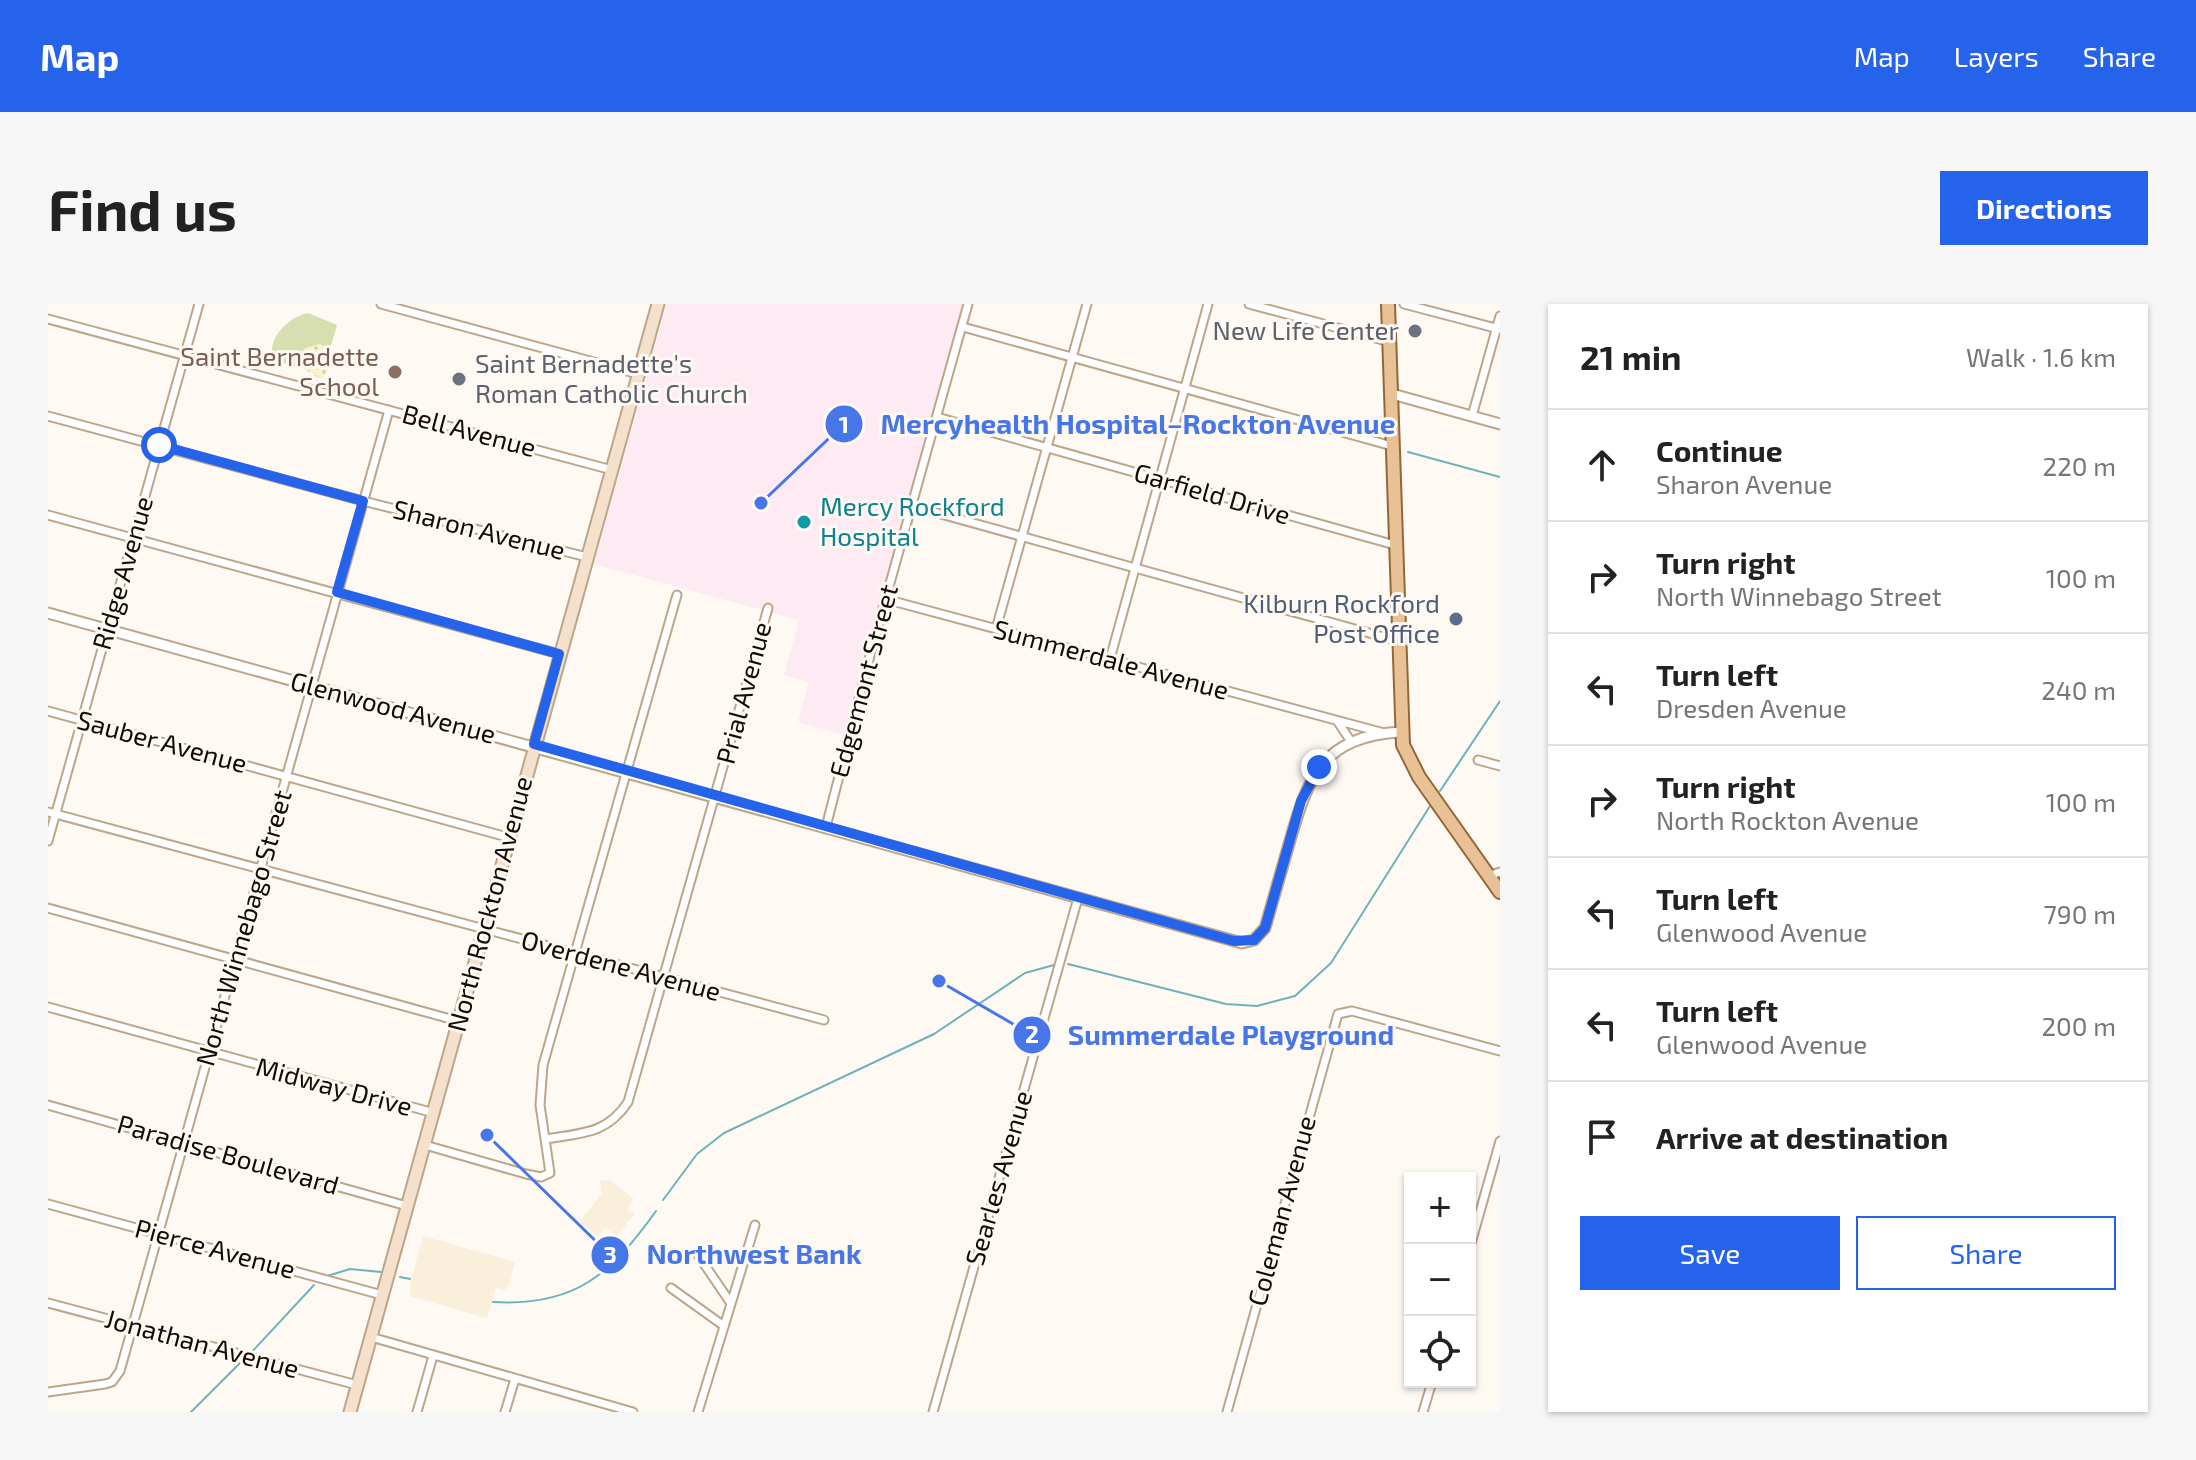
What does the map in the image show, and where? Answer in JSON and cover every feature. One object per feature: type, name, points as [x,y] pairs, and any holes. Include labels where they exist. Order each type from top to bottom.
[{"type":"main road","name":"North Rockton Avenue","points":[[350,1412],[507,837],[658,304]]},
{"type":"main road","points":[[1388,304],[1401,732],[1412,767],[1494,874],[1500,892]]},
{"type":"street","name":"Ridge Avenue","points":[[48,841],[52,813],[82,720],[199,304]]},
{"type":"street","points":[[381,304],[638,374]]},
{"type":"street","points":[[415,313],[417,304]]},
{"type":"street","name":"Edgemont Street","points":[[826,827],[885,599],[968,304]]},
{"type":"street","points":[[996,629],[1087,304]]},
{"type":"street","points":[[1110,659],[1208,304]]},
{"type":"street","points":[[1249,304],[1390,342]]},
{"type":"street","points":[[1404,304],[1498,329]]},
{"type":"street","points":[[1472,416],[1500,316]]},
{"type":"street","name":"Bell Avenue","points":[[48,319],[612,470]]},
{"type":"street","points":[[963,327],[1393,446]]},
{"type":"street","points":[[1392,394],[1500,424]]},
{"type":"street","name":"North Winnebago Street","points":[[48,1392],[112,1382],[120,1371],[389,410]]},
{"type":"street","name":"Sharon Avenue","points":[[48,416],[363,501],[587,557]]},
{"type":"street","name":"Garfield Drive","points":[[937,417],[1395,545]]},
{"type":"street","points":[[912,506],[1398,641]]},
{"type":"street","points":[[48,515],[559,654]]},
{"type":"street","points":[[425,1145],[523,1173],[541,1177],[550,1173],[540,1105],[543,1065],[677,595]]},
{"type":"street","name":"Summerdale Avenue","points":[[885,599],[1384,733]]},
{"type":"street","name":"Prial Avenue","points":[[546,1139],[594,1131],[616,1120],[628,1102],[666,978],[768,608]]},
{"type":"street","name":"Glenwood Avenue","points":[[48,613],[309,688],[534,744],[1234,941],[1254,940],[1265,928],[1307,785],[1328,758],[1352,743],[1384,733],[1401,732]]},
{"type":"street","name":"Sauber Avenue","points":[[48,711],[507,837]]},
{"type":"street","points":[[1336,721],[1352,743]]},
{"type":"street","points":[[1478,760],[1500,766]]},
{"type":"street","name":"Overdene Avenue","points":[[52,813],[824,1020]]},
{"type":"street","name":"Searles Avenue","points":[[933,1412],[1078,898]]},
{"type":"street","points":[[48,908],[458,1021]]},
{"type":"street","name":"Midway Drive","points":[[48,1007],[209,1054],[434,1113]]},
{"type":"street","name":"Coleman Avenue","points":[[1227,1412],[1331,1034],[1341,1011],[1352,1011],[1500,1051]]},
{"type":"street","name":"Paradise Boulevard","points":[[48,1105],[407,1206]]},
{"type":"street","points":[[1471,1244],[1500,1141]]},
{"type":"street","name":"Pierce Avenue","points":[[48,1204],[382,1295]]},
{"type":"street","points":[[698,1412],[755,1225]]},
{"type":"street","points":[[698,1255],[730,1302]]},
{"type":"street","points":[[671,1288],[724,1326]]},
{"type":"street","name":"Jonathan Avenue","points":[[48,1303],[357,1385]]},
{"type":"street","points":[[371,1337],[633,1412]]},
{"type":"street","points":[[417,1412],[433,1356]]},
{"type":"street","points":[[505,1412],[515,1379]]},
{"type":"street","points":[[1423,1412],[1430,1388]]},
{"type":"street","points":[[599,1412],[602,1403]]},
{"type":"shaded area","points":[[667,304],[966,304],[846,736],[798,722],[809,682],[784,675],[799,620],[594,564]]},
{"type":"shaded area","points":[[609,1180],[634,1199],[627,1209],[634,1214],[617,1236],[605,1227],[598,1236],[579,1222],[602,1194],[600,1181]]},
{"type":"shaded area","points":[[423,1236],[515,1262],[509,1285],[505,1290],[496,1288],[487,1318],[410,1296],[410,1284]]},
{"type":"green space","points":[[308,313],[337,325],[325,366],[329,368],[322,378],[314,376],[315,372],[273,360],[273,344],[280,330],[293,319]]},
{"type":"sand","points":[[320,344],[330,350],[325,366],[329,368],[322,378],[301,368],[299,362],[305,348]]},
{"type":"waterway","points":[[1408,452],[1500,477]]},
{"type":"waterway","points":[[1440,791],[1500,701]]},
{"type":"waterway","points":[[1068,964],[1226,1004],[1257,1006],[1295,996],[1331,963],[1430,806]]},
{"type":"waterway","points":[[663,1200],[697,1154],[724,1133],[934,1034],[1025,973],[1054,965]]},
{"type":"waterway","points":[[493,1302],[547,1299],[588,1282],[623,1252],[656,1211]]},
{"type":"waterway","points":[[327,1276],[350,1269],[381,1272]]},
{"type":"waterway","points":[[400,1277],[410,1279]]},
{"type":"waterway","points":[[249,1355],[314,1285]]},
{"type":"waterway","points":[[191,1412],[244,1359]]},
{"type":"place","name":"New Life Center","points":[[1415,331]]},
{"type":"place","name":"Saint Bernadette School","points":[[395,372]]},
{"type":"place","name":"Saint Bernadette's Roman Catholic Church","points":[[459,379]]},
{"type":"place","name":"Mercyhealth Hospital–Rockton Avenue","points":[[761,503]]},
{"type":"place","name":"Mercy Rockford Hospital","points":[[804,522]]},
{"type":"place","name":"Kilburn Rockford Post Office","points":[[1456,619]]},
{"type":"place","name":"Summerdale Playground","points":[[939,981]]},
{"type":"place","name":"Northwest Bank","points":[[487,1135]]},
{"type":"route","points":[[159,445],[363,501],[337,592],[559,654],[534,744],[1234,941],[1248,943],[1261,935],[1265,928],[1301,801],[1319,767]]}]
